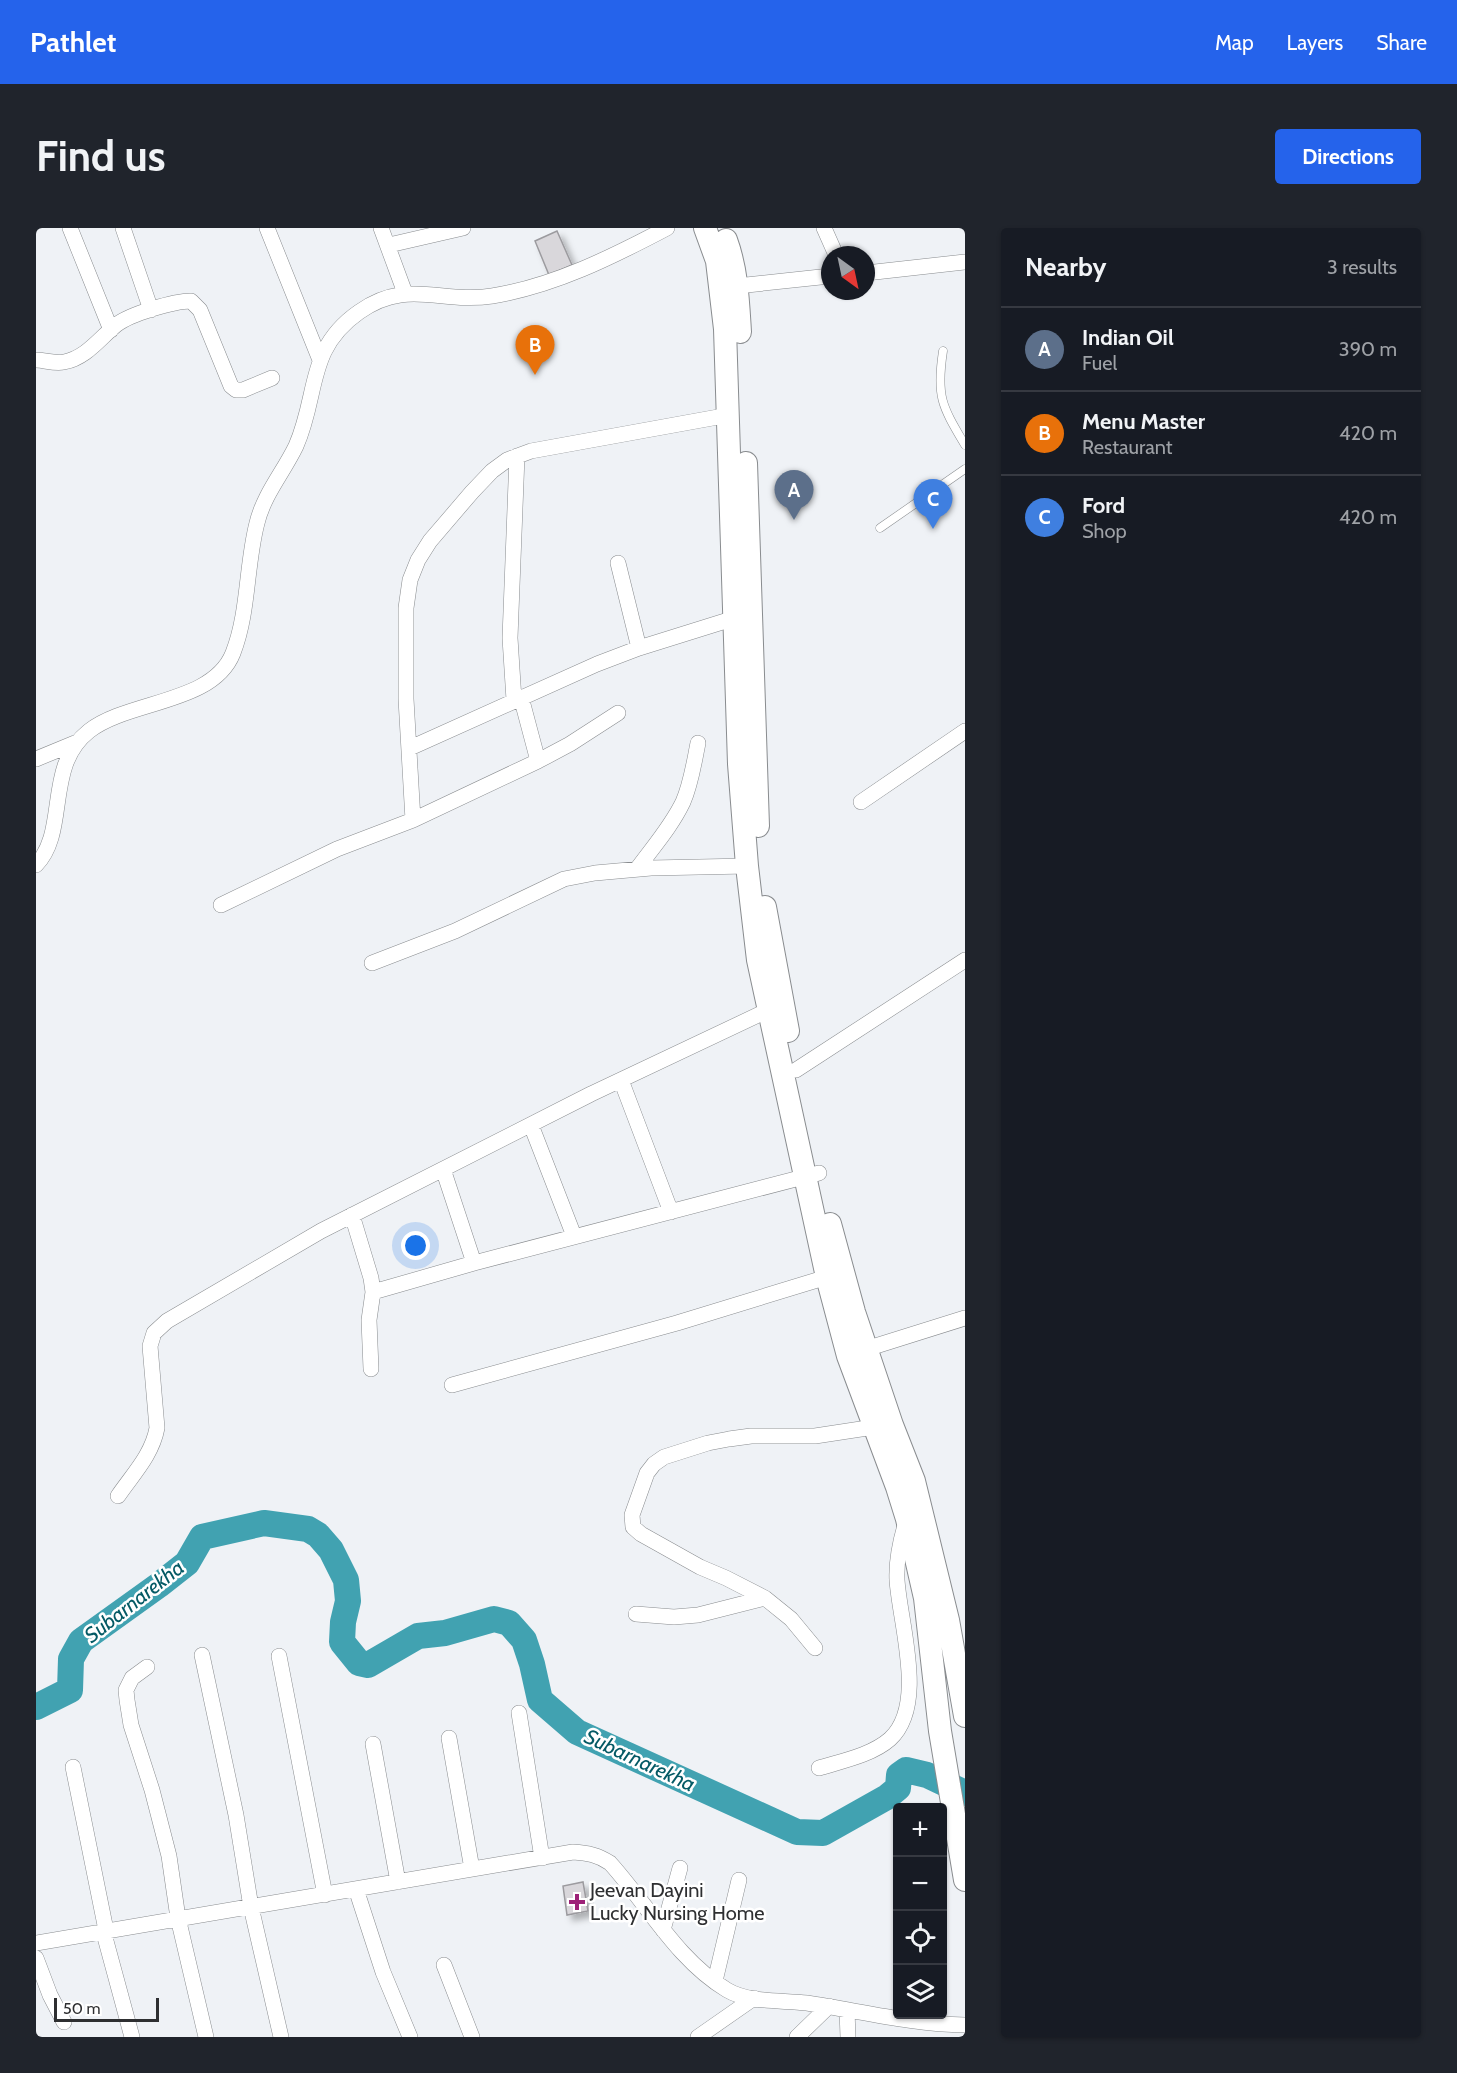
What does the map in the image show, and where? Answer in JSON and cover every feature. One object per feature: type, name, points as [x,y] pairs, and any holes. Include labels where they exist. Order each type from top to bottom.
[{"type":"main road","points":[[705,228],[717,261],[722,293],[729,415],[738,462]]},
{"type":"main road","points":[[720,228],[732,258],[737,286],[738,462],[743,618],[761,866],[775,1007],[811,1174],[866,1349],[914,1481],[948,1620],[965,1716]]},
{"type":"main road","points":[[743,618],[739,765],[754,933],[795,1070],[827,1277],[848,1356],[907,1519],[925,1598],[940,1731],[963,1870]]},
{"type":"street","points":[[70,228],[111,330]]},
{"type":"street","points":[[123,228],[151,310]]},
{"type":"street","points":[[267,228],[320,360]]},
{"type":"street","points":[[381,228],[405,293]]},
{"type":"street","points":[[389,245],[464,228]]},
{"type":"street","points":[[36,759],[75,743],[90,730],[123,713],[207,683],[220,672],[232,656],[239,631],[257,520],[266,496],[295,447],[304,424],[323,350],[337,330],[358,312],[376,301],[405,293],[465,298],[491,296],[541,285],[616,255],[667,228]]},
{"type":"street","points":[[824,228],[832,246]]},
{"type":"street","points":[[875,272],[965,262]]},
{"type":"street","points":[[737,286],[821,277]]},
{"type":"street","points":[[36,360],[56,363],[76,358],[89,350],[123,320],[151,310],[191,301],[200,310],[231,386],[236,390],[243,390],[272,378]]},
{"type":"street","points":[[413,820],[406,699],[406,608],[410,580],[418,560],[430,541],[492,471],[507,460],[531,451],[729,415]]},
{"type":"street","points":[[517,456],[510,638],[518,699],[538,761]]},
{"type":"street","points":[[618,563],[639,648]]},
{"type":"street","points":[[410,748],[597,664],[639,648],[743,618]]},
{"type":"street","points":[[221,905],[337,849],[413,820],[538,761],[570,744],[618,713]]},
{"type":"street","points":[[861,802],[965,731]]},
{"type":"street","points":[[36,865],[42,860],[50,838],[66,759],[75,743]]},
{"type":"street","points":[[637,869],[672,822],[684,800],[698,743]]},
{"type":"street","points":[[372,963],[455,932],[564,879],[637,869],[747,866]]},
{"type":"street","points":[[795,1070],[965,960]]},
{"type":"street","points":[[118,1496],[148,1454],[154,1440],[157,1428],[150,1346],[154,1333],[167,1321],[187,1307],[352,1215],[621,1080],[775,1007]]},
{"type":"street","points":[[621,1080],[671,1212]]},
{"type":"street","points":[[531,1125],[574,1236]]},
{"type":"street","points":[[443,1169],[474,1263]]},
{"type":"street","points":[[373,1292],[811,1174]]},
{"type":"street","points":[[352,1215],[373,1292],[369,1320],[371,1369]]},
{"type":"street","points":[[452,1384],[677,1323],[827,1277]]},
{"type":"street","points":[[866,1349],[965,1318]]},
{"type":"street","points":[[815,1648],[790,1619],[765,1598],[700,1567],[636,1531],[632,1515],[647,1473],[664,1457],[708,1443],[751,1436],[815,1436],[874,1427]]},
{"type":"street","points":[[819,1768],[880,1746],[892,1738],[906,1718],[911,1692],[897,1582],[897,1560],[914,1481]]},
{"type":"street","points":[[636,1614],[674,1617],[698,1615],[765,1598]]},
{"type":"street","points":[[202,1655],[236,1815],[251,1907],[281,2037]]},
{"type":"street","points":[[279,1656],[325,1895]]},
{"type":"street","points":[[147,1667],[132,1678],[126,1690],[127,1700],[131,1725],[152,1790],[169,1856],[178,1918],[206,2037]]},
{"type":"street","points":[[519,1713],[542,1858]]},
{"type":"street","points":[[449,1738],[471,1869]]},
{"type":"street","points":[[374,1744],[398,1882]]},
{"type":"street","points":[[73,1767],[105,1930],[132,2037]]},
{"type":"street","points":[[36,1943],[573,1852],[588,1853],[599,1856],[610,1863],[688,1958],[728,1991],[754,1998],[830,2006],[929,2023],[965,2025]]},
{"type":"street","points":[[663,1930],[680,1868]]},
{"type":"street","points":[[715,1981],[739,1880]]},
{"type":"street","points":[[356,1889],[383,1972],[410,2037]]},
{"type":"street","points":[[36,1958],[63,2022]]},
{"type":"street","points":[[444,1965],[472,2037]]},
{"type":"street","points":[[698,2037],[754,1998]]},
{"type":"street","points":[[797,2037],[812,2030],[830,2006]]},
{"type":"street","points":[[847,2010],[848,2037]]},
{"type":"lane","points":[[943,351],[939,389],[942,402],[947,416],[965,445]]},
{"type":"lane","points":[[880,528],[965,469]]},
{"type":"building","points":[[557,231],[572,265],[549,275],[535,241]]},
{"type":"building","points":[[583,1882],[588,1911],[567,1915],[563,1886]]},
{"type":"waterway","name":"Subarnarekha","points":[[36,1707],[70,1690],[71,1659],[81,1641],[187,1563],[202,1537],[264,1523],[308,1529],[318,1535],[331,1550],[346,1580],[348,1601],[343,1622],[342,1642],[359,1663],[368,1665],[418,1636],[445,1633],[494,1619],[509,1623],[524,1640],[540,1700],[577,1732],[797,1832],[823,1833],[887,1797],[898,1788],[899,1775],[906,1770],[927,1775],[965,1793]]},
{"type":"place","name":"Menu Master","points":[[535,375]]},
{"type":"place","name":"Indian Oil","points":[[794,520]]},
{"type":"place","name":"Ford","points":[[933,529]]},
{"type":"place","name":"Jeevan Dayini Lucky Nursing Home","points":[[577,1902]]}]
